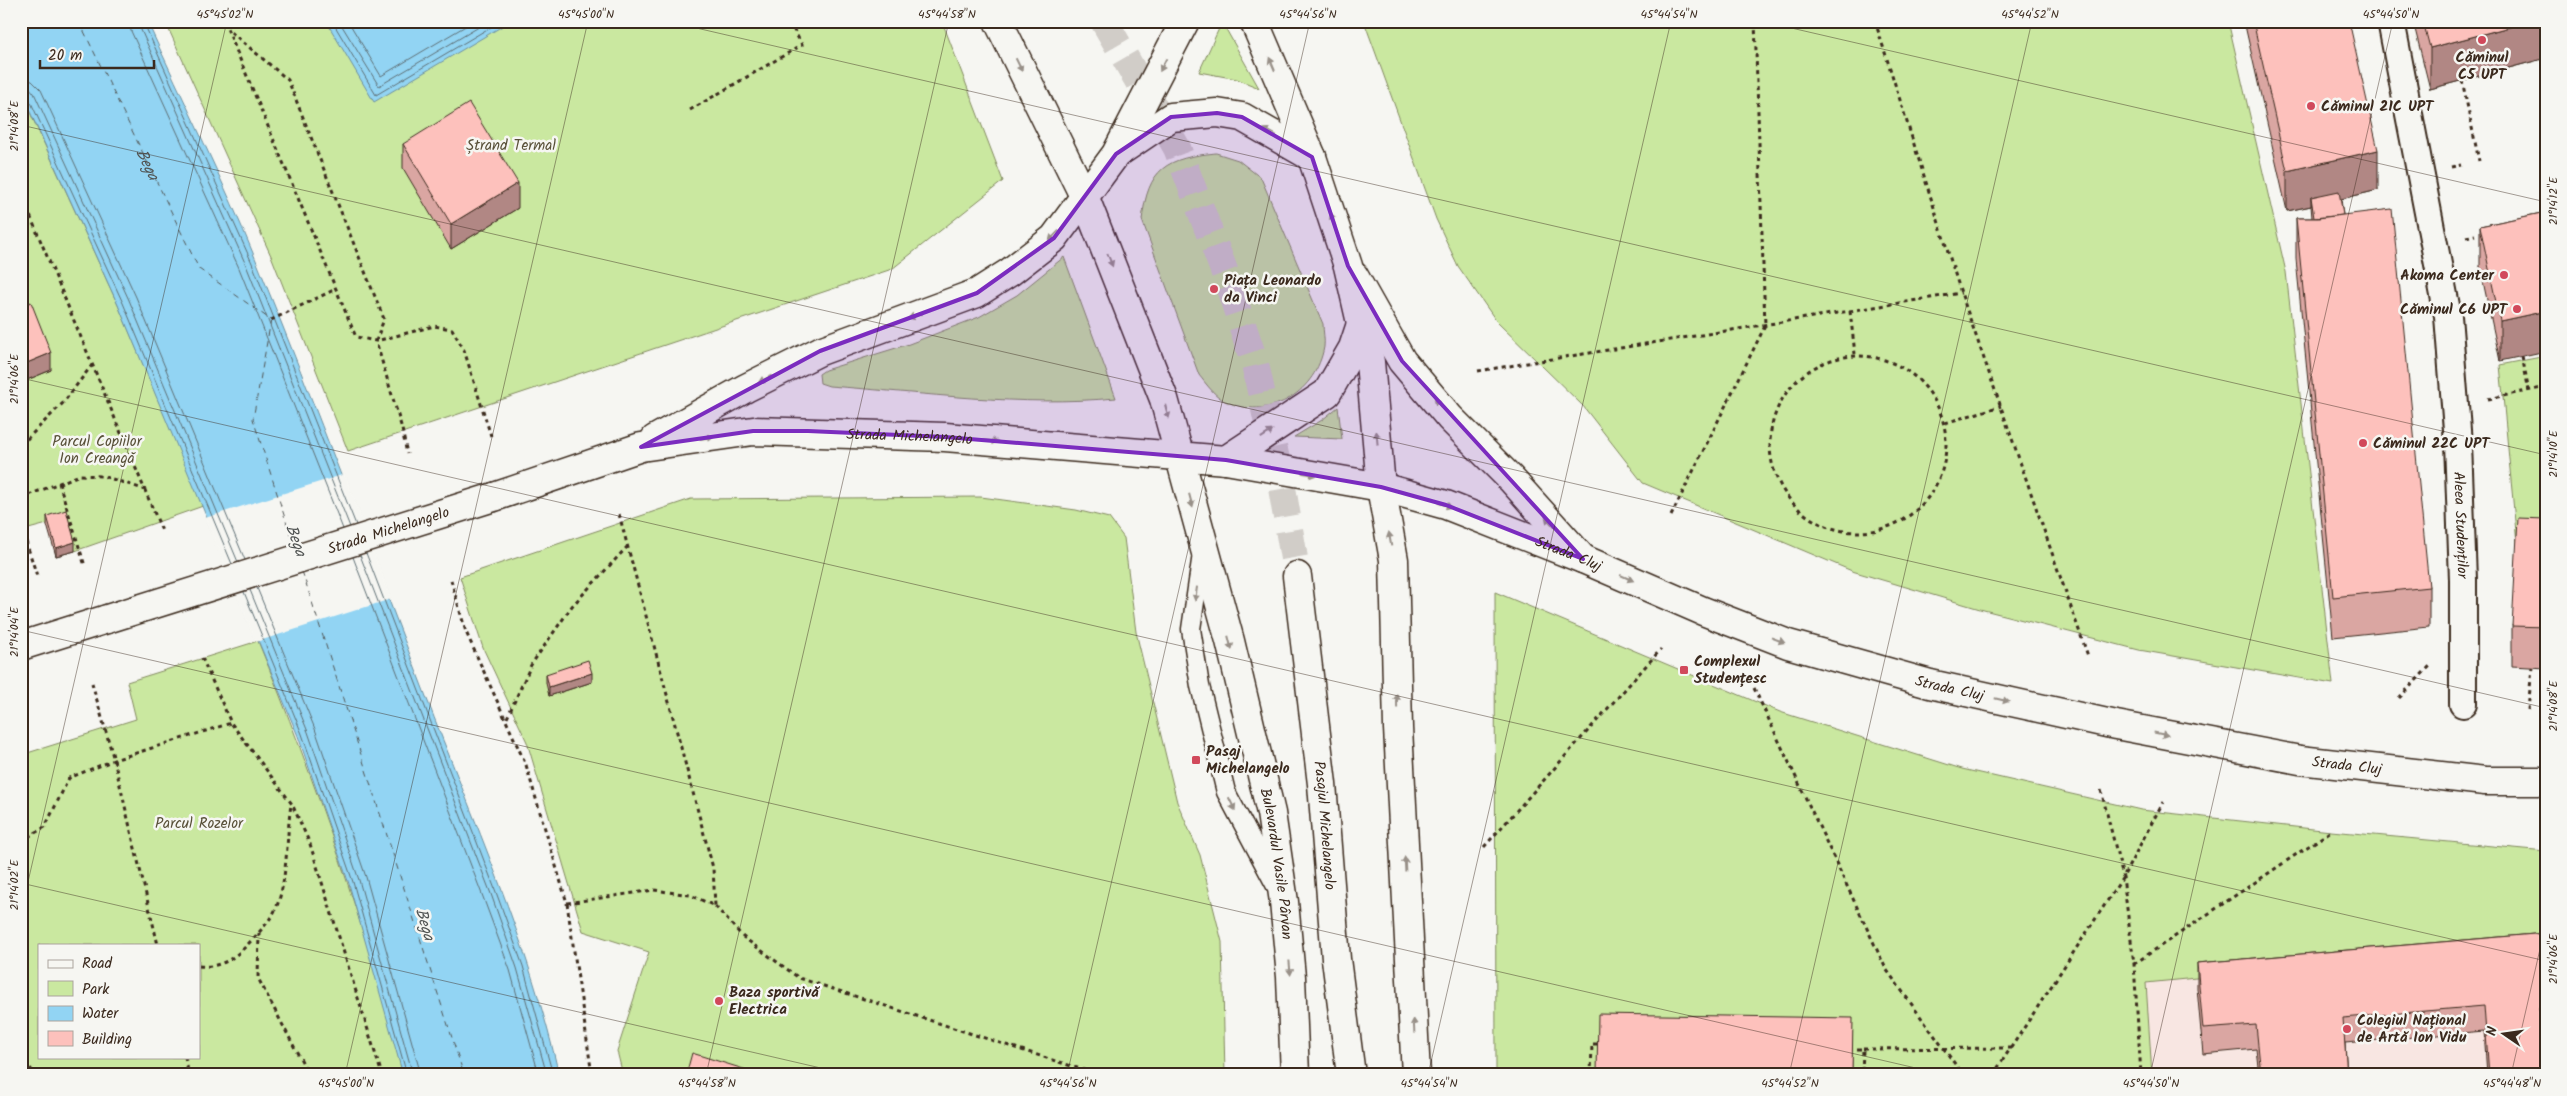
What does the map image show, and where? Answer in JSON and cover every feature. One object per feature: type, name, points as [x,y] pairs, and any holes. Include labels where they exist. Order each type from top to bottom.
[{"type":"main road","points":[[998,21],[1085,198],[1164,398],[1178,455],[1226,460],[1381,486]]},
{"type":"main road","points":[[1085,198],[1116,154],[1185,21]]},
{"type":"main road","points":[[1254,21],[1312,157],[1348,266],[1370,362],[1381,486],[1394,560],[1398,728],[1416,1075]]},
{"type":"main road","points":[[1116,154],[1171,117],[1217,113],[1242,117],[1312,157]]},
{"type":"main road","name":"Strada Michelangelo","points":[[21,646],[494,497],[641,447],[746,388],[820,352],[977,293],[1010,272],[1054,238],[1085,198]]},
{"type":"main road","points":[[1348,266],[1402,361],[1450,418],[1511,479],[1583,558]]},
{"type":"main road","points":[[1226,460],[1327,393],[1353,348],[1362,321]]},
{"type":"main road","name":"Strada Michelangelo","points":[[641,447],[753,431],[808,431],[945,437],[1178,455]]},
{"type":"main road","name":"Bulevardul Vasile Pârvan","points":[[1178,455],[1230,641],[1271,813],[1284,902],[1291,977],[1294,1075]]},
{"type":"main road","name":"Strada Cluj","points":[[1381,486],[1446,505],[1583,558],[1703,611],[1788,644],[1964,692],[2116,725],[2300,760],[2485,781],[2546,781]]},
{"type":"main road","name":"Pasajul Michelangelo","points":[[1297,576],[1322,784],[1336,959],[1351,1075]]},
{"type":"street","name":"Aleea Studenților","points":[[2391,21],[2448,316],[2455,405],[2463,580],[2463,704]]},
{"type":"lane","points":[[1203,546],[1191,629],[1200,686],[1226,792],[1250,842],[1284,902]]},
{"type":"path","points":[[224,21],[356,337],[376,341],[434,326],[452,329],[464,350],[491,436]]},
{"type":"path","points":[[690,110],[802,45],[789,21]]},
{"type":"path","points":[[1671,516],[1765,326],[1756,21]]},
{"type":"path","points":[[1875,21],[1961,293],[2088,656]]},
{"type":"path","points":[[230,32],[288,80],[384,319],[376,341],[402,429],[407,454]]},
{"type":"path","points":[[2462,80],[2479,161]]},
{"type":"path","points":[[21,194],[162,531]]},
{"type":"path","points":[[271,320],[336,289]]},
{"type":"path","points":[[1478,372],[1961,293]]},
{"type":"path","points":[[1850,312],[1855,354]]},
{"type":"path","points":[[1855,354],[1895,362],[1927,387],[1945,424],[1946,460],[1932,493],[1907,519],[1873,532],[1837,531],[1804,515],[1780,488],[1770,453],[1774,416],[1791,385],[1820,363],[1855,354]]},
{"type":"path","points":[[2522,356],[2529,391]]},
{"type":"path","points":[[21,445],[62,403],[92,365]]},
{"type":"path","points":[[2455,405],[2546,388]]},
{"type":"path","points":[[1945,424],[2001,406]]},
{"type":"path","points":[[21,498],[80,475],[104,476],[146,490]]},
{"type":"path","points":[[59,483],[85,566]]},
{"type":"path","points":[[619,514],[713,868],[715,906]]},
{"type":"path","points":[[21,526],[38,580]]},
{"type":"path","points":[[507,718],[531,665],[572,606],[628,546]]},
{"type":"path","points":[[451,580],[466,632],[507,718],[526,764],[567,903],[592,1075]]},
{"type":"path","points":[[1484,847],[1661,649]]},
{"type":"path","points":[[202,658],[231,723],[292,804],[310,844],[382,1075]]},
{"type":"path","points":[[2528,710],[2532,667]]},
{"type":"path","points":[[92,683],[114,760],[158,944]]},
{"type":"path","points":[[1754,688],[1886,969],[1963,1075]]},
{"type":"path","points":[[21,841],[44,827],[69,778],[114,760],[231,723]]},
{"type":"path","points":[[2101,790],[2123,877],[2134,964],[2141,1075]]},
{"type":"path","points":[[1993,1075],[2123,877],[2163,802]]},
{"type":"path","points":[[200,966],[213,967],[237,956],[274,913],[284,877],[286,835],[292,804]]},
{"type":"path","points":[[2134,964],[2332,831]]},
{"type":"path","points":[[567,903],[654,890],[690,895],[715,906],[743,937],[799,978],[1099,1075]]},
{"type":"path","points":[[259,932],[258,978],[309,1075]]},
{"type":"path","points":[[1591,1075],[1592,1044],[1601,1044]]},
{"type":"path","points":[[1843,1049],[2011,1048]]},
{"type":"path","points":[[1862,1075],[1863,1049]]},
{"type":"path","points":[[21,1055],[36,1075]]},
{"type":"path","points":[[185,1058],[189,1075]]},
{"type":"highlighted area","points":[[1217,113],[1242,117],[1312,157],[1348,266],[1402,361],[1583,559],[1446,505],[1381,487],[1226,460],[945,437],[808,431],[753,431],[641,447],[820,351],[977,293],[1054,238],[1116,154],[1171,117]]},
{"type":"shaded area","name":"Colegiul Național de Artă Ion Vidu","points":[[2546,943],[2546,1075],[2152,1075],[2146,983]]},
{"type":"green space","name":"Ștrand Termal","points":[[165,21],[942,21],[1003,181],[892,269],[348,451],[272,258]]},
{"type":"green space","points":[[1364,21],[2228,21],[2286,272],[2333,684],[2139,650],[1980,609],[1852,571],[1643,483],[1583,406],[1497,322],[1458,266],[1436,219]]},
{"type":"green space","points":[[1222,22],[1259,88],[1237,79],[1199,72]]},
{"type":"green space","name":"Parcul Copiilor Ion Creangă","points":[[21,93],[118,305],[203,506],[75,551],[66,519],[21,531]]},
{"type":"green space","points":[[1216,153],[1238,160],[1261,178],[1323,324],[1324,347],[1312,377],[1302,389],[1290,398],[1261,408],[1245,407],[1224,401],[1212,391],[1199,375],[1142,220],[1149,188],[1162,169],[1184,158]]},
{"type":"green space","points":[[1064,257],[1116,398],[1044,401],[1008,400],[829,386],[820,383],[819,374],[825,370],[909,344],[979,317],[1017,295]]},
{"type":"green space","points":[[2546,356],[2546,555],[2518,553],[2500,365]]},
{"type":"green space","points":[[1338,407],[1342,439],[1294,437],[1322,420]]},
{"type":"green space","points":[[981,497],[1076,510],[1109,518],[1124,538],[1136,632],[1177,802],[1200,855],[1222,942],[1225,1075],[623,1075],[617,1051],[649,952],[583,931],[527,742],[483,648],[460,577],[691,499]]},
{"type":"green space","points":[[1495,592],[1780,712],[1962,769],[2141,810],[2331,831],[2546,851],[2546,943],[2146,983],[2152,1075],[1852,1075],[1852,1058],[1597,1075],[1496,1075]]},
{"type":"green space","name":"Parcul Rozelor","points":[[258,641],[320,801],[373,965],[403,1075],[21,1075],[21,755],[136,719],[127,682]]},
{"type":"water","name":"Bega","points":[[21,21],[147,21],[245,234],[322,425],[499,882],[532,977],[559,1075],[403,1075],[349,884],[298,736],[118,305],[21,92]]},
{"type":"water","points":[[326,21],[511,21],[374,102]]},
{"type":"pier","points":[[345,474],[391,599],[256,642],[205,518]]},
{"type":"building","name":"Căminul 21C UPT","points":[[2253,21],[2349,21],[2378,150],[2287,171]]},
{"type":"building","points":[[2423,21],[2532,21],[2430,48]]},
{"type":"building","points":[[469,103],[518,183],[451,224],[403,144]]},
{"type":"building","points":[[2339,191],[2343,215],[2314,218],[2311,197]]},
{"type":"building","name":"Căminul 22C UPT","points":[[2392,209],[2429,587],[2333,597],[2296,218],[2318,218]]},
{"type":"building","points":[[2546,212],[2546,311],[2500,321],[2480,226]]},
{"type":"building","points":[[31,302],[51,353],[22,365],[21,306]]},
{"type":"building","points":[[66,510],[75,542],[56,548],[47,516]]},
{"type":"building","points":[[2518,518],[2546,519],[2546,627],[2512,626]]},
{"type":"building","points":[[588,660],[592,673],[549,687],[546,674]]},
{"type":"building","name":"Colegiul Național de Artă Ion Vidu","points":[[2546,933],[2546,1008],[2539,1008],[2545,1075],[2489,1075],[2484,1006],[2343,1018],[2347,1075],[2261,1075],[2256,1025],[2203,1029],[2197,963]]},
{"type":"building","points":[[1598,1014],[1853,1018],[1852,1075],[1597,1075]]},
{"type":"building","points":[[692,1053],[763,1075],[686,1075]]},
{"type":"ferry route","points":[[79,21],[199,269],[271,320],[253,419],[294,546]]},
{"type":"ferry route","points":[[302,571],[464,1075]]},
{"type":"tunnel","points":[[1104,21],[1177,148],[1225,273],[1255,364],[1281,482],[1297,576]]},
{"type":"place","name":"Căminul C5 UPT","points":[[2482,40]]},
{"type":"place","name":"Căminul 21C UPT","points":[[2311,106]]},
{"type":"place","name":"Akoma Center","points":[[2504,275]]},
{"type":"place","name":"Piața Leonardo da Vinci","points":[[1214,289]]},
{"type":"place","name":"Căminul C6 UPT","points":[[2517,309]]},
{"type":"place","name":"Căminul 22C UPT","points":[[2363,443]]},
{"type":"place","name":"Complexul Studențesc","points":[[1684,670]]},
{"type":"place","name":"Pasaj Michelangelo","points":[[1196,760]]},
{"type":"place","name":"Baza sportivă Electrica","points":[[719,1001]]},
{"type":"place","name":"Colegiul Național de Artă Ion Vidu","points":[[2347,1029]]}]
